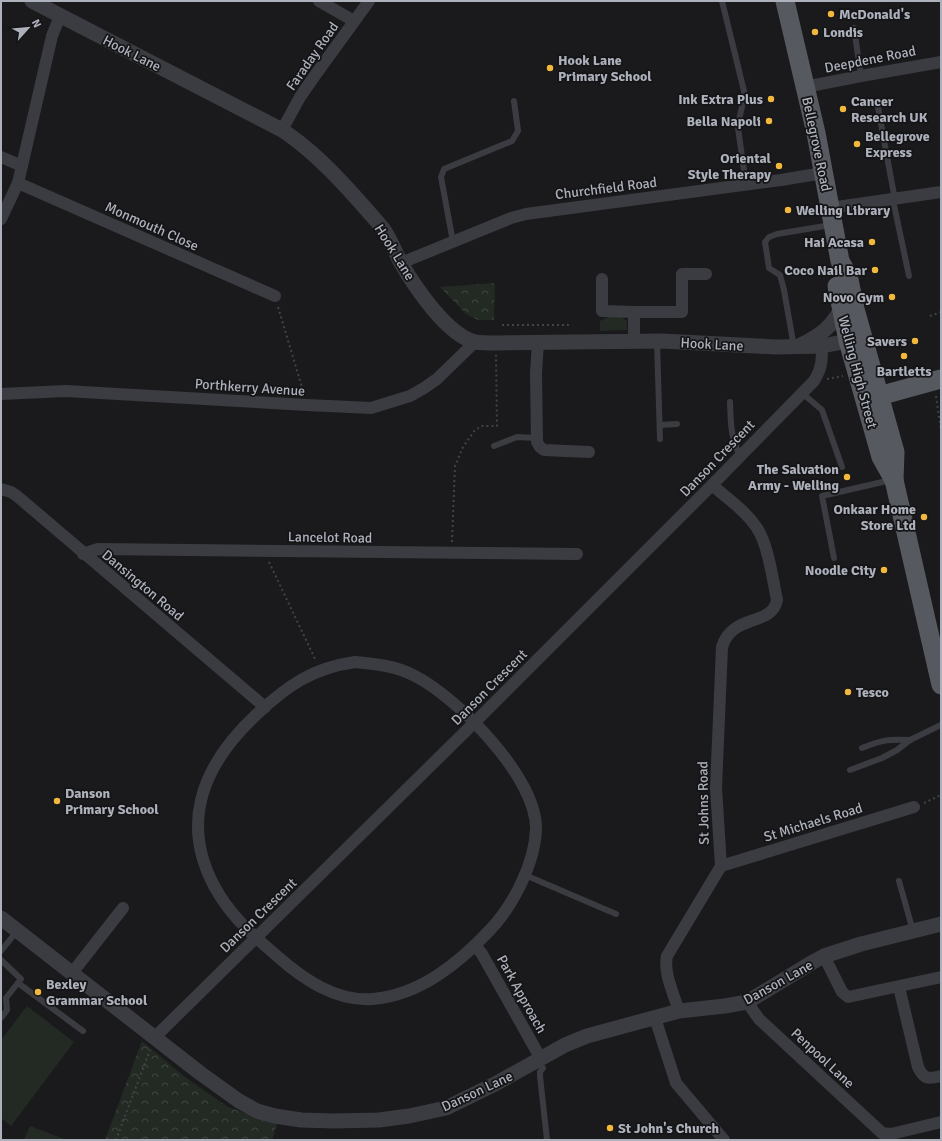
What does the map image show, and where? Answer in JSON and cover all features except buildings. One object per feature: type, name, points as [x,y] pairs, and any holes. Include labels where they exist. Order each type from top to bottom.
[{"type":"main road","name":"Bellegrove Road","points":[[785,1],[805,87],[840,261],[848,275],[848,309]]},
{"type":"main road","name":"Welling High Street","points":[[848,309],[848,341],[894,452],[894,480],[941,685]]},
{"type":"main road","name":"Welling High Street","points":[[848,309],[872,398]]},
{"type":"main road","points":[[872,398],[938,387]]},
{"type":"street","name":"Hook Lane","points":[[32,1],[282,130],[313,153],[341,181],[385,231],[421,295],[442,319],[461,335],[475,342],[657,342],[776,347],[822,346],[848,341]]},
{"type":"street","points":[[319,1],[354,21]]},
{"type":"street","name":"Faraday Road","points":[[282,130],[300,97],[369,1]]},
{"type":"street","points":[[1,219],[18,183],[52,36],[60,16]]},
{"type":"street","name":"Deepdene Road","points":[[805,87],[941,62]]},
{"type":"street","points":[[1,157],[22,166]]},
{"type":"street","name":"Churchfield Road","points":[[402,263],[510,218],[526,214],[746,185],[823,173]]},
{"type":"street","name":"Monmouth Close","points":[[18,183],[275,296]]},
{"type":"street","points":[[832,216],[894,200],[941,192]]},
{"type":"street","points":[[602,279],[602,311],[682,312],[682,274],[706,274]]},
{"type":"street","points":[[797,346],[825,331],[848,309]]},
{"type":"street","points":[[634,312],[634,342]]},
{"type":"street","name":"Porthkerry Avenue","points":[[1,394],[66,391],[371,408],[410,396],[424,388],[437,379],[475,342]]},
{"type":"street","points":[[538,342],[536,373],[537,438],[540,447],[544,450],[589,452]]},
{"type":"street","name":"Danson Crescent","points":[[154,1037],[475,722],[814,381],[820,371],[822,346]]},
{"type":"street","name":"St Johns Road","points":[[712,485],[752,520],[758,529],[764,540],[777,600],[776,608],[770,614],[736,627],[730,632],[724,639],[722,647],[716,788],[721,866]]},
{"type":"street","name":"Dansington Road","points":[[2,491],[17,496],[83,554],[265,707]]},
{"type":"street","name":"Lancelot Road","points":[[83,554],[98,549],[577,554]]},
{"type":"street","points":[[355,662],[393,667],[414,675],[433,687],[475,722],[491,740],[508,762],[523,786],[531,803],[534,814],[536,828],[533,852],[518,891],[493,927],[451,966],[418,986],[386,997],[352,999],[332,993],[313,983],[284,962],[256,938],[238,919],[221,897],[208,873],[199,844],[197,820],[199,802],[218,760],[230,742],[245,725],[265,707],[302,678],[320,670],[337,664],[355,662]]},
{"type":"street","name":"St Michaels Road","points":[[721,866],[914,807]]},
{"type":"street","points":[[680,1011],[665,963],[667,956],[721,866]]},
{"type":"street","points":[[72,973],[123,908]]},
{"type":"street","name":"Danson Lane","points":[[1,918],[239,1101],[257,1111],[275,1116],[301,1120],[334,1121],[379,1120],[438,1110],[541,1067],[565,1045],[587,1036],[680,1011],[747,1002],[824,956],[861,944],[941,924]]},
{"type":"street","name":"Park Approach","points":[[475,945],[482,954],[541,1067]]},
{"type":"street","points":[[824,956],[842,992],[848,997],[941,977]]},
{"type":"street","points":[[899,987],[918,1067],[922,1074],[930,1078],[941,1076]]},
{"type":"street","name":"Penpool Lane","points":[[747,1002],[759,1019],[882,1133],[891,1134],[941,1122]]},
{"type":"street","points":[[656,1018],[676,1083],[724,1140]]},
{"type":"lane","points":[[722,1],[744,91],[744,101],[738,128],[746,185]]},
{"type":"lane","points":[[854,28],[861,76]]},
{"type":"lane","points":[[453,242],[441,177],[444,169],[512,141],[518,131],[514,101]]},
{"type":"lane","points":[[877,102],[909,276]]},
{"type":"lane","points":[[797,346],[780,274],[769,268],[765,242],[769,237],[832,216]]},
{"type":"lane","points":[[657,342],[660,439]]},
{"type":"lane","points":[[802,393],[822,410],[842,467]]},
{"type":"lane","points":[[730,402],[733,443],[740,456]]},
{"type":"lane","points":[[660,424],[677,424]]},
{"type":"lane","points":[[494,446],[517,437],[537,438]]},
{"type":"lane","points":[[834,558],[822,496],[894,480]]},
{"type":"lane","points":[[850,770],[882,758],[897,750],[910,740],[941,725]]},
{"type":"lane","points":[[862,748],[891,739],[910,740]]},
{"type":"lane","points":[[524,875],[616,914]]},
{"type":"lane","points":[[898,881],[913,931]]},
{"type":"lane","points":[[1,951],[17,931]]},
{"type":"lane","points":[[1,960],[21,979],[6,998],[8,1010],[1,1018]]},
{"type":"lane","points":[[18,983],[83,1031]]},
{"type":"lane","points":[[541,1067],[547,1140]]},
{"type":"path","points":[[275,296],[307,405]]},
{"type":"path","points":[[930,316],[941,312]]},
{"type":"path","points":[[502,325],[568,325],[568,342]]},
{"type":"path","points":[[452,545],[455,466],[463,447],[475,430],[482,426],[497,426],[496,351]]},
{"type":"path","points":[[826,380],[844,376]]},
{"type":"path","points":[[938,387],[941,431]]},
{"type":"path","points":[[267,557],[320,670]]},
{"type":"path","points":[[914,807],[941,795]]},
{"type":"path","points":[[116,1140],[154,1037]]},
{"type":"green space","points":[[495,283],[494,320],[478,320],[466,314],[440,287]]},
{"type":"green space","points":[[611,316],[621,317],[627,321],[627,330],[600,331],[600,321]]},
{"type":"green space","points":[[27,1006],[74,1042],[11,1126],[1,1118],[1,1040]]},
{"type":"green space","points":[[142,1041],[185,1077],[228,1107],[277,1124],[272,1140],[105,1140]]},
{"type":"green space","points":[[30,1126],[67,1140],[24,1140]]},
{"type":"place","name":"McDonald's","points":[[831,14]]},
{"type":"place","name":"Londis","points":[[815,32]]},
{"type":"place","name":"Hook Lane Primary School","points":[[550,68]]},
{"type":"place","name":"Ink Extra Plus","points":[[771,99]]},
{"type":"place","name":"Cancer Research UK","points":[[843,109]]},
{"type":"place","name":"Bella Napoli","points":[[769,121]]},
{"type":"place","name":"Bellegrove Express","points":[[857,144]]},
{"type":"place","name":"Oriental Style Therapy","points":[[779,166]]},
{"type":"place","name":"Welling Library","points":[[788,210]]},
{"type":"place","name":"Hai Acasa","points":[[872,242]]},
{"type":"place","name":"Coco Nail Bar","points":[[875,270]]},
{"type":"place","name":"Novo Gym","points":[[892,297]]},
{"type":"place","name":"Savers","points":[[915,341]]},
{"type":"place","name":"Bartletts","points":[[904,356]]},
{"type":"place","name":"The Salvation Army - Welling","points":[[847,477]]},
{"type":"place","name":"Onkaar Home Store Ltd","points":[[924,517]]},
{"type":"place","name":"Noodle City","points":[[884,570]]},
{"type":"place","name":"Tesco","points":[[848,692]]},
{"type":"place","name":"Danson Primary School","points":[[57,801]]},
{"type":"place","name":"Bexley Grammar School","points":[[38,992]]},
{"type":"place","name":"St John's Church","points":[[610,1128]]}]
